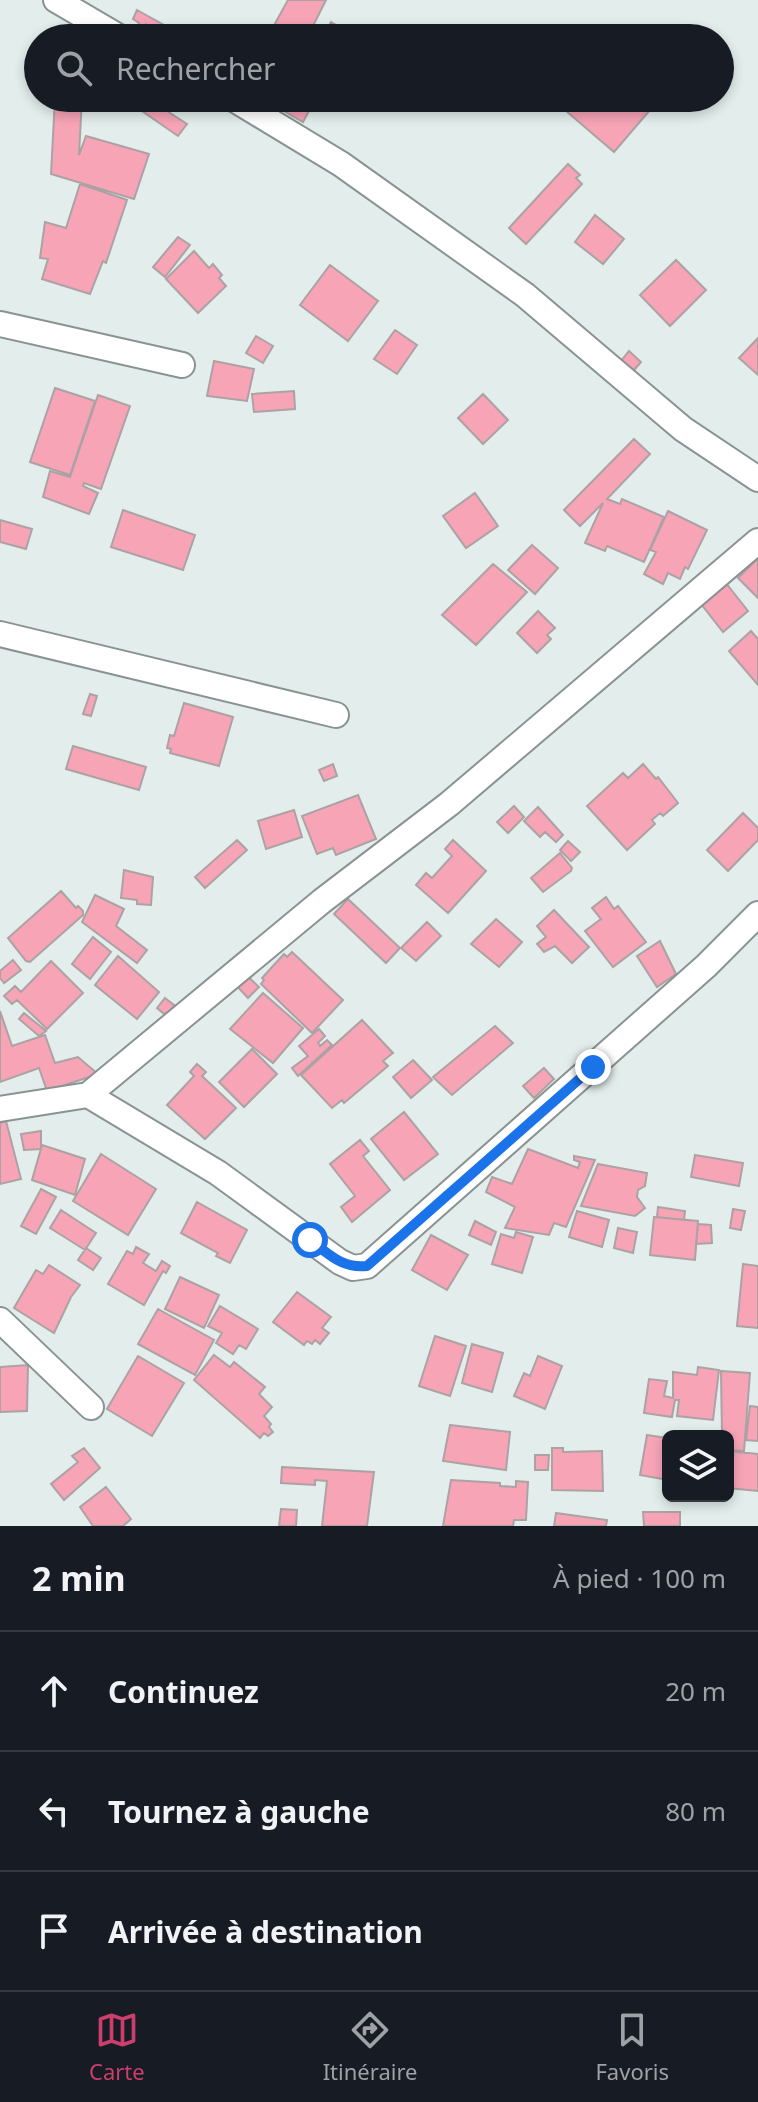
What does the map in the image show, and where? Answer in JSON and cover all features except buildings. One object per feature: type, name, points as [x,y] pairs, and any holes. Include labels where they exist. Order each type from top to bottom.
[{"type":"street","points":[[56,0],[97,24]]},
{"type":"street","points":[[255,112],[341,164],[525,295],[683,429],[758,479]]},
{"type":"street","points":[[0,324],[182,365]]},
{"type":"street","points":[[0,1109],[88,1095],[322,901],[449,804],[758,541]]},
{"type":"street","points":[[0,634],[336,715]]},
{"type":"street","points":[[88,1095],[218,1173],[340,1262],[353,1268],[367,1266],[706,966],[758,914]]},
{"type":"street","points":[[0,1320],[91,1407]]},
{"type":"route","points":[[310,1240],[353,1268],[367,1266],[593,1067]]}]
